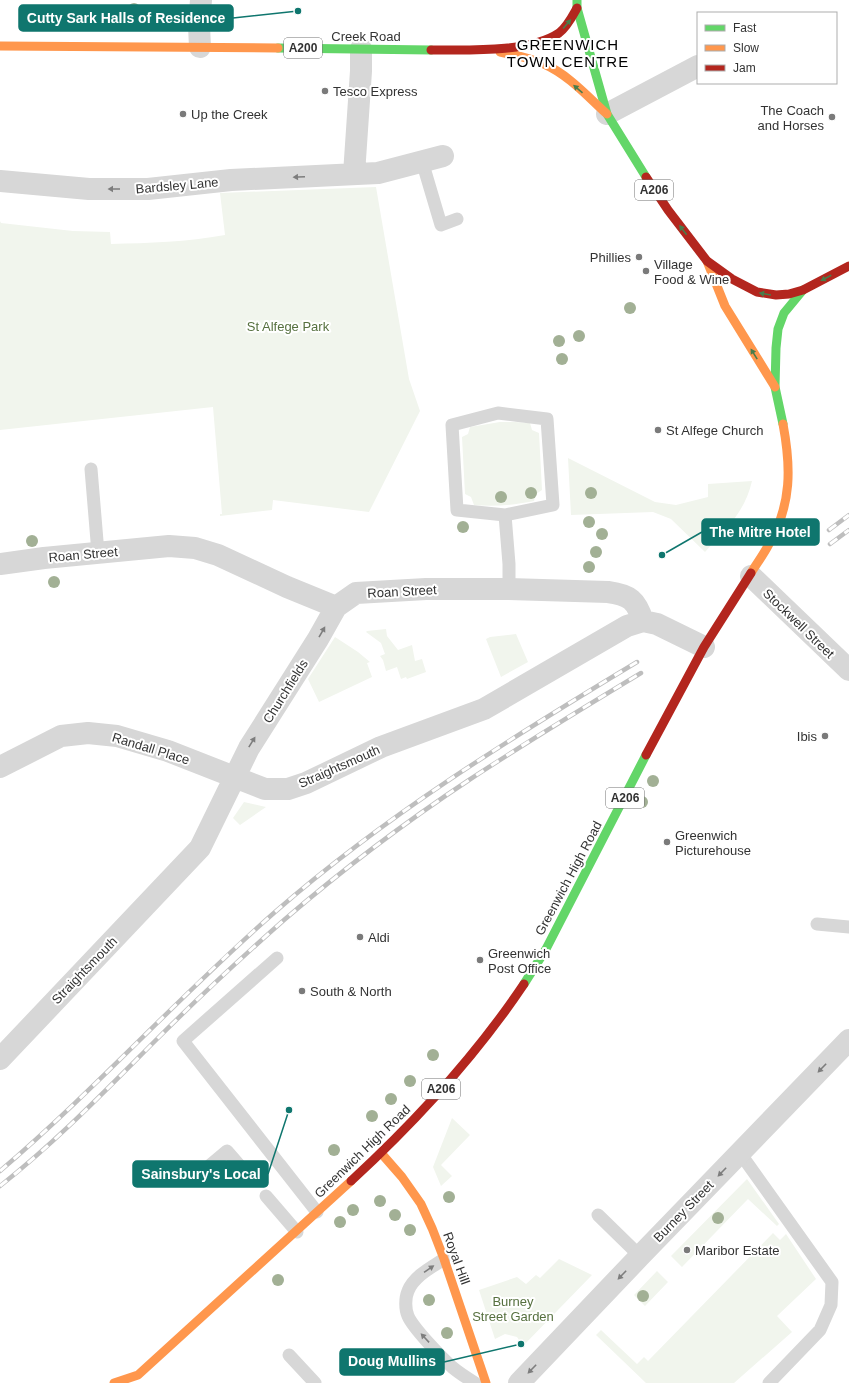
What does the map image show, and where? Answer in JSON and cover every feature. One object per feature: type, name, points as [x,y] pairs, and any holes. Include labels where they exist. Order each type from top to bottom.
[{"type":"main road","name":"Creek Road","points":[[0,46],[492,50],[545,40],[559,33],[569,23],[577,4]]},
{"type":"main road","name":"A206","points":[[577,4],[607,114],[668,210],[707,261],[725,306],[775,387]]},
{"type":"main road","name":"Creek Road","points":[[492,50],[533,60],[550,67],[564,76],[607,114]]},
{"type":"main road","name":"A206","points":[[707,261],[732,279],[756,292],[776,295],[788,294],[803,290],[849,266]]},
{"type":"main road","name":"A206","points":[[751,576],[770,543],[783,513],[789,484],[788,449],[775,387],[776,348],[778,329],[784,313],[803,290]]},
{"type":"main road","name":"Greenwich High Road","points":[[114,1383],[137,1379],[297,1232],[381,1153],[421,1112],[496,1024],[531,974],[550,942],[704,648],[751,576]]},
{"type":"main road","name":"Royal Hill","points":[[381,1153],[402,1177],[420,1204],[432,1228],[486,1383]]},
{"type":"street","points":[[200,47],[199,26],[201,0]]},
{"type":"street","points":[[343,179],[361,70],[361,48]]},
{"type":"street","points":[[607,114],[697,67]]},
{"type":"street","name":"Bardsley Lane","points":[[0,181],[89,189],[148,189],[231,180],[343,179],[378,173],[443,156]]},
{"type":"street","name":"Roan Street","points":[[0,564],[44,558],[169,546],[195,548],[218,555],[287,587],[336,607],[356,593],[426,589],[509,589],[616,593],[632,600],[639,607],[643,621]]},
{"type":"street","name":"Stockwell Street","points":[[751,576],[849,670]]},
{"type":"street","name":"Churchfields","points":[[234,777],[249,748],[318,640],[336,607]]},
{"type":"street","points":[[643,621],[657,624],[704,648]]},
{"type":"street","name":"Straightsmouth","points":[[0,1059],[200,848],[234,777],[265,789],[288,789],[306,783],[381,747],[484,710],[627,626],[643,621]]},
{"type":"street","name":"Randall Place","points":[[0,767],[61,736],[88,733],[118,736],[168,752],[234,777]]},
{"type":"street","name":"Burney Street","points":[[519,1383],[849,1040]]},
{"type":"lane","points":[[422,161],[441,225],[457,219]]},
{"type":"lane","points":[[498,413],[547,419],[553,505],[505,515],[456,510],[452,425],[498,413]]},
{"type":"lane","points":[[91,469],[98,553]]},
{"type":"lane","points":[[505,515],[509,564],[509,589]]},
{"type":"lane","points":[[823,924],[849,927]]},
{"type":"lane","points":[[277,958],[183,1041],[317,1212]]},
{"type":"lane","points":[[202,1172],[227,1151],[240,1166]]},
{"type":"lane","points":[[740,1153],[832,1282],[832,1305],[820,1330],[769,1383]]},
{"type":"lane","points":[[266,1196],[297,1232]]},
{"type":"lane","points":[[598,1215],[640,1256]]},
{"type":"lane","points":[[444,1259],[415,1281],[408,1291],[406,1302],[408,1315],[414,1327],[452,1367],[475,1383]]},
{"type":"lane","points":[[289,1355],[315,1383]]},
{"type":"green space","name":"St Alfege Park","points":[[376,187],[409,379],[420,411],[369,512],[273,500],[272,510],[220,516],[220,514],[222,514],[213,407],[0,430],[0,221],[1,223],[73,231],[110,232],[111,244],[182,241],[225,235],[220,193]]},
{"type":"green space","points":[[500,422],[530,423],[532,430],[539,433],[542,490],[536,494],[534,501],[519,504],[489,506],[474,505],[471,497],[465,494],[462,437],[468,434],[470,427]]},
{"type":"green space","points":[[568,458],[655,502],[676,505],[708,497],[708,484],[752,481],[745,502],[740,511],[734,520],[705,552],[671,519],[653,512],[571,515]]},
{"type":"green space","points":[[386,629],[387,636],[398,650],[412,645],[415,661],[422,659],[426,672],[407,679],[406,677],[401,679],[397,667],[386,671],[383,660],[380,656],[385,654],[381,643],[366,632]]},
{"type":"green space","points":[[516,634],[528,662],[501,677],[486,639],[490,637]]},
{"type":"green space","points":[[335,637],[370,662],[367,663],[372,677],[319,702],[308,679]]},
{"type":"green space","points":[[244,802],[266,807],[240,825],[233,818]]},
{"type":"green space","points":[[452,1118],[470,1135],[441,1165],[452,1176],[441,1186],[433,1167]]},
{"type":"green space","points":[[747,1179],[779,1224],[777,1226],[748,1199],[682,1267],[671,1256]]},
{"type":"green space","points":[[773,1233],[780,1240],[786,1234],[816,1279],[777,1316],[792,1332],[734,1383],[646,1383],[596,1335],[601,1330],[637,1364],[644,1357],[648,1361]]},
{"type":"green space","name":"Burney Street Garden","points":[[559,1259],[592,1275],[523,1346],[517,1337],[505,1334],[495,1339],[479,1290],[517,1277],[526,1284],[536,1275],[540,1278]]},
{"type":"green space","points":[[657,1271],[668,1282],[645,1306],[634,1295]]},
{"type":"railway","points":[[829,530],[849,515]]},
{"type":"railway","points":[[830,544],[849,530]]},
{"type":"railway","points":[[0,1171],[70,1108],[205,976],[275,912],[317,877],[405,810],[450,779],[543,719],[637,662]]},
{"type":"railway","points":[[0,1186],[61,1134],[188,1008],[284,920],[328,883],[374,847],[445,796],[533,739],[641,673]]},
{"type":"traffic: fast","points":[[577,0],[577,8],[607,114],[646,177]]},
{"type":"traffic: fast","points":[[278,48],[431,50]]},
{"type":"traffic: fast","points":[[783,424],[775,387],[778,329],[784,313],[803,290]]},
{"type":"traffic: fast","points":[[524,984],[546,949],[646,755]]},
{"type":"traffic: slow","points":[[0,46],[278,48]]},
{"type":"traffic: slow","points":[[500,52],[533,60],[562,74],[607,114]]},
{"type":"traffic: slow","points":[[707,261],[725,306],[775,387]]},
{"type":"traffic: slow","points":[[751,573],[777,529],[786,500],[788,470],[786,440],[783,424]]},
{"type":"traffic: slow","points":[[381,1153],[402,1177],[421,1204],[432,1228],[486,1383]]},
{"type":"traffic: slow","points":[[114,1383],[138,1375],[351,1181]]},
{"type":"traffic: jam","points":[[431,50],[497,49],[532,44],[547,39],[562,31],[577,8]]},
{"type":"traffic: jam","points":[[646,177],[668,210],[707,261],[732,279],[757,292],[776,295],[789,294],[803,290],[849,266]]},
{"type":"traffic: jam","points":[[646,755],[704,647],[751,573]]},
{"type":"traffic: jam","points":[[351,1181],[398,1136],[465,1063],[524,984]]},
{"type":"place","name":"Cutty Sark Halls of Residence","points":[[298,11]]},
{"type":"place","name":"Tesco Express","points":[[325,91]]},
{"type":"place","name":"Up the Creek","points":[[183,114]]},
{"type":"place","name":"The Coach and Horses","points":[[832,117]]},
{"type":"place","name":"Phillies","points":[[639,257]]},
{"type":"place","name":"Village Food & Wine","points":[[646,271]]},
{"type":"place","name":"St Alfege Church","points":[[658,430]]},
{"type":"place","name":"The Mitre Hotel","points":[[662,555]]},
{"type":"place","name":"Ibis","points":[[825,736]]},
{"type":"place","name":"Greenwich Picturehouse","points":[[667,842]]},
{"type":"place","name":"Aldi","points":[[360,937]]},
{"type":"place","name":"Greenwich Post Office","points":[[480,960]]},
{"type":"place","name":"South & North","points":[[302,991]]},
{"type":"place","name":"Sainsbury's Local","points":[[289,1110]]},
{"type":"place","name":"Maribor Estate","points":[[687,1250]]},
{"type":"place","name":"Doug Mullins","points":[[521,1344]]},
{"type":"district","name":"GREENWICH TOWN CENTRE","points":[[568,54]]}]
